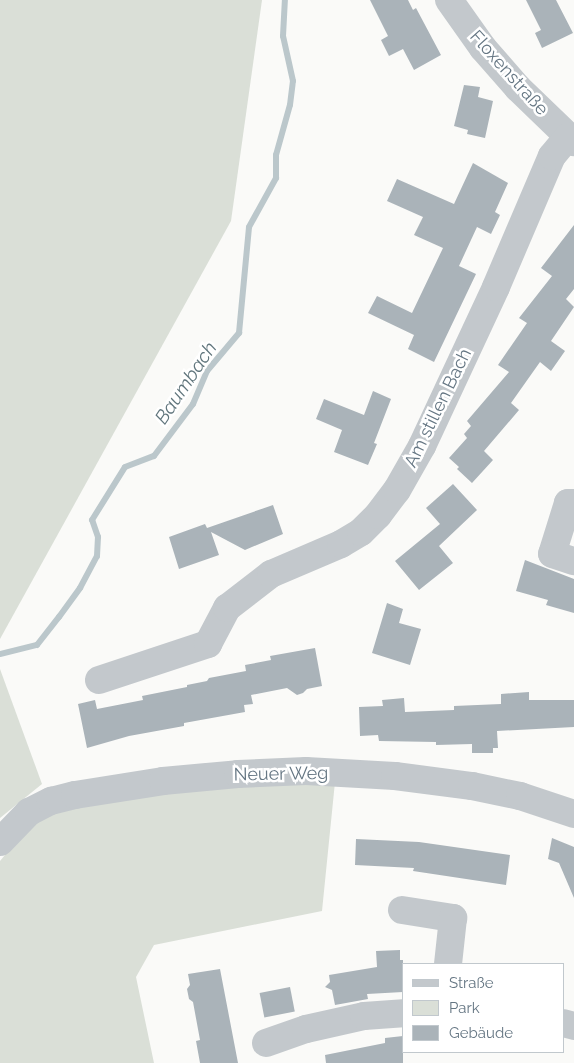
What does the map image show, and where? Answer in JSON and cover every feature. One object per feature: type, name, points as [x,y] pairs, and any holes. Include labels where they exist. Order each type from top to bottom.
[{"type":"street","name":"Floxenstraße","points":[[449,0],[483,48],[518,88],[571,139]]},
{"type":"street","name":"Am stillen Bach","points":[[99,680],[208,644],[227,608],[272,574],[341,544],[361,532],[378,515],[397,490],[422,446],[496,286],[552,156],[571,139]]},
{"type":"street","points":[[574,503],[568,503],[552,554],[574,561]]},
{"type":"street","name":"Neuer Weg","points":[[0,842],[29,812],[51,801],[75,795],[163,782],[238,774],[306,771],[395,776],[472,786],[520,796],[574,814]]},
{"type":"street","points":[[402,910],[454,918],[448,963]]},
{"type":"street","points":[[266,1043],[306,1029],[354,1018],[402,1013]]},
{"type":"green space","points":[[0,0],[262,0],[231,221],[0,639]]},
{"type":"green space","points":[[0,669],[42,784],[0,818]]},
{"type":"green space","points":[[335,782],[322,911],[154,945],[136,977],[154,1063],[0,1063],[0,861],[30,825],[60,803],[220,788]]},
{"type":"building","points":[[370,0],[408,0],[413,10],[416,8],[441,55],[414,70],[403,49],[389,56],[381,40],[388,36]]},
{"type":"building","points":[[526,0],[556,0],[573,33],[542,48],[535,33],[541,30]]},
{"type":"building","points":[[464,85],[480,87],[478,97],[493,101],[485,138],[467,134],[468,130],[454,126]]},
{"type":"building","points":[[473,163],[508,183],[495,212],[500,215],[491,234],[477,227],[459,266],[476,274],[434,362],[408,349],[414,335],[368,313],[377,296],[412,313],[443,248],[414,235],[423,217],[387,201],[397,179],[454,204]]},
{"type":"building","points":[[574,225],[574,289],[566,299],[574,307],[551,341],[565,351],[551,371],[540,362],[511,403],[519,410],[484,451],[493,460],[472,483],[457,469],[459,467],[449,458],[467,438],[464,434],[471,426],[467,421],[509,372],[498,365],[527,323],[519,318],[552,276],[541,268]]},
{"type":"building","points":[[373,391],[391,399],[374,443],[377,444],[368,465],[334,452],[342,430],[316,419],[324,399],[364,415]]},
{"type":"building","points":[[453,484],[477,510],[439,546],[453,563],[419,590],[395,561],[440,524],[426,508]]},
{"type":"building","points":[[273,505],[283,534],[245,550],[211,532],[219,555],[179,569],[169,537],[205,524],[207,528]]},
{"type":"building","points":[[525,560],[574,579],[574,613],[546,605],[548,600],[516,591]]},
{"type":"building","points":[[387,603],[403,609],[399,623],[421,629],[410,665],[372,653]]},
{"type":"building","points":[[315,648],[322,686],[307,689],[297,695],[287,688],[251,695],[253,704],[244,705],[245,712],[184,723],[184,726],[129,736],[87,748],[78,704],[95,700],[97,709],[143,700],[142,696],[187,687],[187,685],[207,681],[209,678],[246,671],[245,665],[271,660],[270,656]]},
{"type":"building","points":[[529,692],[529,700],[574,700],[574,727],[497,731],[498,748],[493,748],[493,753],[472,753],[472,744],[436,745],[436,742],[379,741],[378,735],[360,736],[359,707],[383,706],[382,700],[404,698],[405,712],[454,710],[454,706],[501,704],[501,694]]},
{"type":"building","points":[[552,838],[574,847],[574,898],[559,863],[548,859]]},
{"type":"building","points":[[356,839],[419,842],[510,855],[506,885],[413,871],[414,868],[355,865]]},
{"type":"building","points":[[400,950],[400,960],[403,960],[402,992],[367,994],[368,999],[335,1005],[332,990],[325,987],[330,982],[329,975],[377,967],[376,951]]},
{"type":"building","points":[[220,969],[238,1063],[200,1063],[196,1041],[200,1040],[193,1002],[189,999],[187,989],[190,985],[188,974]]},
{"type":"building","points":[[290,987],[295,1012],[264,1017],[260,993]]},
{"type":"building","points":[[402,1036],[403,1063],[326,1063],[325,1055],[385,1043],[385,1038]]},
{"type":"waterway","name":"Baumbach","points":[[0,654],[37,645],[59,617],[80,588],[97,556],[98,537],[92,520],[125,467],[154,456],[193,404],[207,371],[239,333],[249,227],[276,178],[276,155],[290,105],[293,81],[283,36],[285,0]]}]
